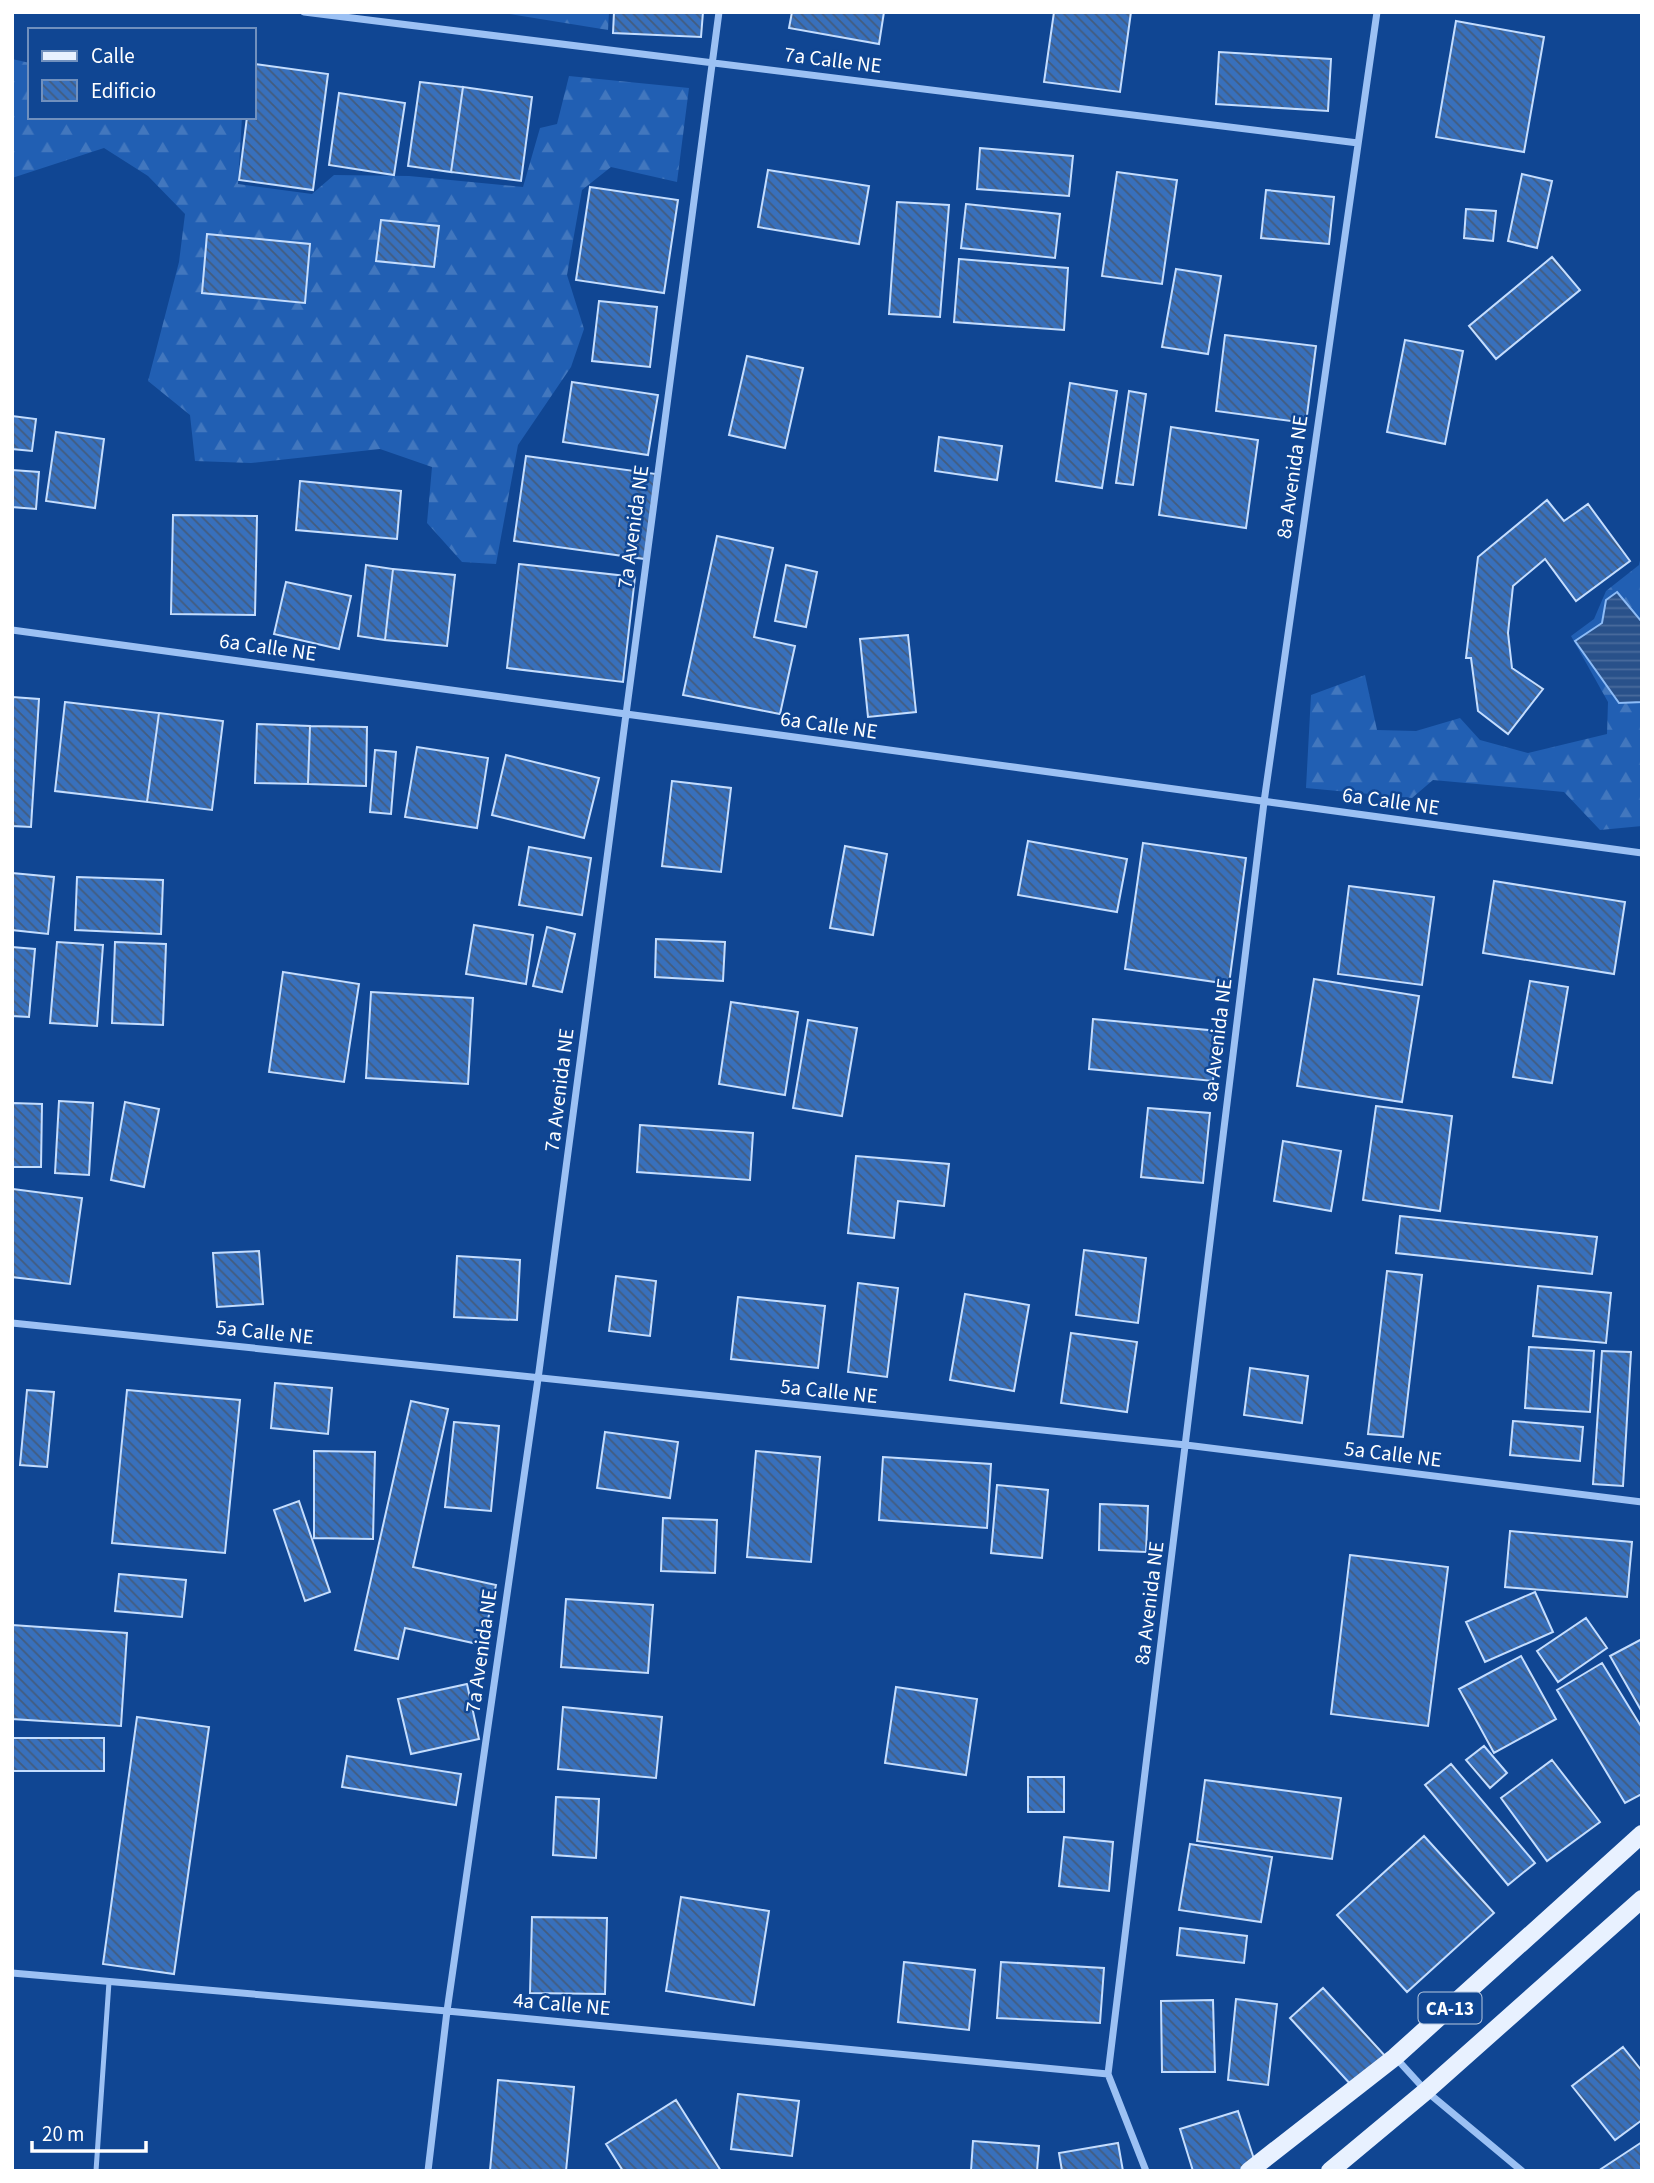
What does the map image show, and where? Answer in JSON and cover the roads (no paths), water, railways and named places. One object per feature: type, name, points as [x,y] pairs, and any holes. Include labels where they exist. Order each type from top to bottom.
[{"type":"main road","name":"CA-13","points":[[1249,2171],[1395,2057],[1642,1834]]},
{"type":"main road","name":"CA-13","points":[[1330,2171],[1426,2091],[1642,1899]]},
{"type":"street","name":"7a Calle NE","points":[[304,12],[1357,143]]},
{"type":"street","name":"7a Avenida NE","points":[[428,2171],[447,2011],[538,1379],[719,12]]},
{"type":"street","name":"8a Avenida NE","points":[[1108,2074],[1264,802],[1377,12]]},
{"type":"street","name":"6a Calle NE","points":[[12,630],[1642,853]]},
{"type":"street","name":"5a Calle NE","points":[[12,1323],[1186,1446],[1642,1502]]},
{"type":"street","name":"4a Calle NE","points":[[12,1973],[1108,2074]]},
{"type":"street","points":[[1395,2057],[1426,2091],[1522,2171]]},
{"type":"street","points":[[1108,2074],[1146,2171]]},
{"type":"lane","points":[[96,2171],[109,1982]]}]
